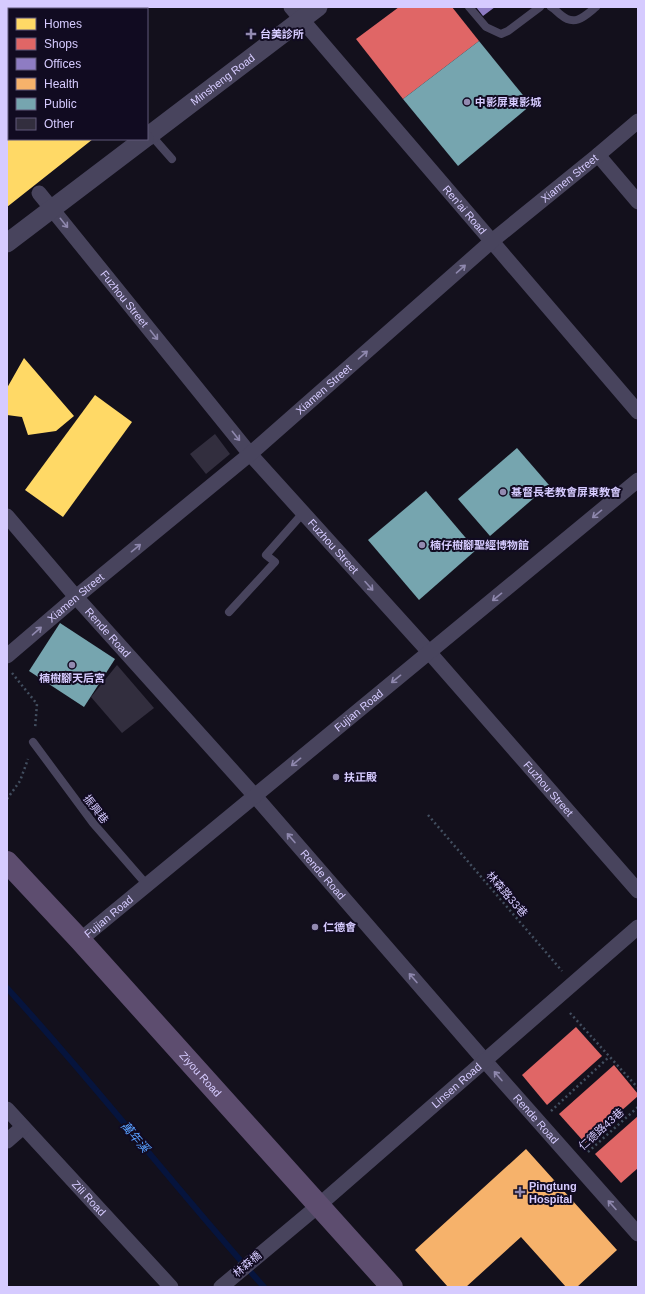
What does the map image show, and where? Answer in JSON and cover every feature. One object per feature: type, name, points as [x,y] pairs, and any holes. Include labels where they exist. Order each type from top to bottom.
[{"type":"main road","name":"Ziyou Road","points":[[7,862],[80,940],[392,1287]]},
{"type":"street","name":"Minsheng Road","points":[[148,134],[296,13],[318,7]]},
{"type":"street","name":"Ren'ai Road","points":[[296,13],[638,412]]},
{"type":"street","name":"Xiamen Street","points":[[7,656],[250,454],[492,241],[638,121]]},
{"type":"street","name":"Minsheng Road","points":[[7,243],[141,140]]},
{"type":"street","points":[[598,155],[638,202]]},
{"type":"street","name":"Fuzhou Street","points":[[39,193],[250,454],[429,652],[638,891]]},
{"type":"street","name":"Fujian Road","points":[[80,940],[638,480]]},
{"type":"street","name":"Rende Road","points":[[7,516],[76,598],[255,796],[485,1061],[638,1234]]},
{"type":"street","name":"Linsen Road","points":[[274,1242],[318,1206],[638,927]]},
{"type":"street","name":"Zili Road","points":[[7,1109],[171,1287]]},
{"type":"street","points":[[7,1141],[23,1127]]},
{"type":"street","name":"林森橋","points":[[220,1287],[274,1242]]},
{"type":"lane","points":[[469,7],[486,27],[501,34],[508,31],[540,7]]},
{"type":"lane","points":[[551,7],[569,21],[580,19],[596,7]]},
{"type":"lane","points":[[148,136],[172,159]]},
{"type":"lane","points":[[229,612],[275,562],[266,555],[303,513]]},
{"type":"lane","name":"振興巷","points":[[33,742],[92,823],[147,885]]},
{"type":"path","name":"林森路33巷","points":[[428,815],[573,984]]},
{"type":"path","points":[[570,1013],[638,1088]]},
{"type":"path","points":[[549,1112],[609,1057]]},
{"type":"path","name":"仁德路43巷","points":[[575,1163],[638,1107]]},
{"type":"building: Homes","points":[[8,115],[8,140],[92,140],[7,207]]},
{"type":"building: Homes","points":[[24,358],[74,416],[56,431],[28,435],[22,417],[7,415],[7,388]]},
{"type":"building: Homes","points":[[95,395],[132,422],[63,517],[25,490]]},
{"type":"building: Shops","points":[[399,7],[452,7],[479,41],[403,99],[356,39]]},
{"type":"building: Shops","points":[[576,1027],[602,1056],[547,1105],[522,1075]]},
{"type":"building: Shops","points":[[614,1065],[638,1094],[638,1096],[585,1143],[559,1114]]},
{"type":"building: Shops","points":[[638,1116],[638,1168],[621,1183],[595,1154]]},
{"type":"building: Offices","points":[[476,7],[495,7],[483,16]]},
{"type":"building: Health","name":"Pingtung Hospital","points":[[526,1149],[617,1250],[577,1287],[566,1287],[521,1237],[466,1287],[448,1287],[415,1250]]},
{"type":"building: Public","name":"中影屏東影城","points":[[479,41],[531,105],[458,166],[403,99]]},
{"type":"building: Public","name":"基督長老教會屏東教會","points":[[517,448],[549,485],[490,536],[458,499]]},
{"type":"building: Public","name":"楠仔樹腳聖經博物館","points":[[426,491],[476,550],[419,600],[368,540]]},
{"type":"building: Public","name":"楠樹腳天后宮","points":[[60,623],[115,659],[84,707],[29,671]]},
{"type":"building: Other","points":[[215,434],[230,454],[206,474],[190,454]]},
{"type":"building: Other","points":[[117,665],[154,708],[122,733],[91,697]]},
{"type":"waterway","name":"萬年溪","points":[[7,988],[264,1287]]},
{"type":"place","name":"台美診所","points":[[251,34]]},
{"type":"place","name":"中影屏東影城","points":[[467,102]]},
{"type":"place","name":"基督長老教會屏東教會","points":[[503,492]]},
{"type":"place","name":"楠仔樹腳聖經博物館","points":[[422,545]]},
{"type":"place","name":"楠樹腳天后宮","points":[[72,665]]},
{"type":"place","name":"扶正殿","points":[[336,777]]},
{"type":"place","name":"仁德會","points":[[315,927]]},
{"type":"place","name":"Pingtung Hospital","points":[[520,1192]]}]
